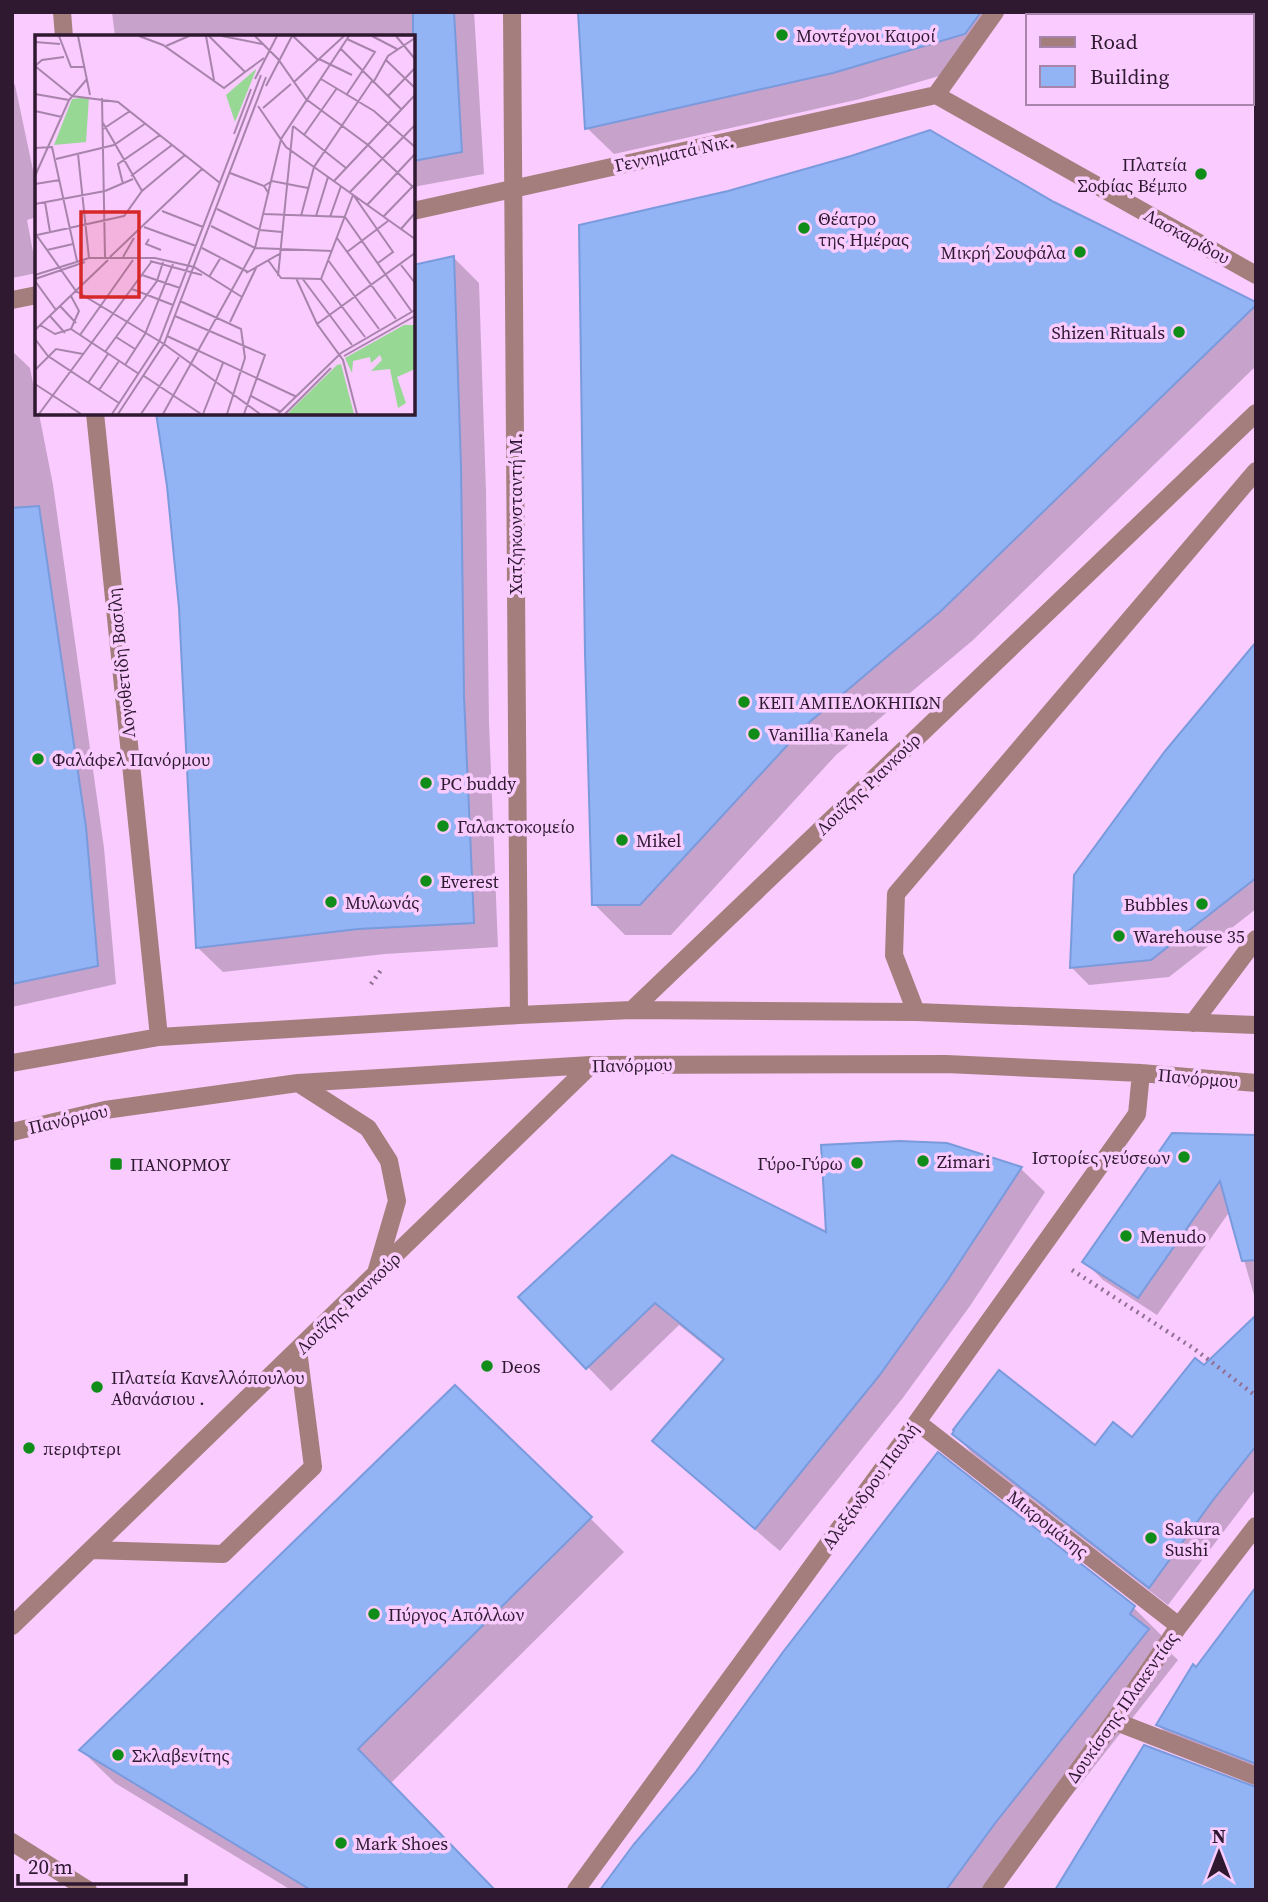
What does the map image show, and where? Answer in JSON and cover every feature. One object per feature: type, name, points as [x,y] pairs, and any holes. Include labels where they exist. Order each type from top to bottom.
[{"type":"street","points":[[62,12],[64,35]]},
{"type":"street","name":"Χατζηκωνσταντή Μ.","points":[[512,12],[519,1015]]},
{"type":"street","points":[[936,95],[995,12]]},
{"type":"street","name":"Γεννηματά Νικ.","points":[[415,211],[936,95]]},
{"type":"street","name":"Λασκαρίδου","points":[[936,95],[1256,275]]},
{"type":"street","points":[[12,300],[35,295]]},
{"type":"street","name":"Λουΐζης Ριανκούρ","points":[[632,1010],[1256,413]]},
{"type":"street","name":"Λογοθετίδη Βασίλη","points":[[95,415],[159,1037]]},
{"type":"street","points":[[916,1012],[894,955],[896,894],[1248,490],[1256,471]]},
{"type":"street","points":[[1193,1023],[1256,939]]},
{"type":"street","points":[[12,1063],[159,1037],[632,1010],[916,1012],[1256,1025]]},
{"type":"street","name":"Πανόρμου","points":[[12,1132],[105,1110],[298,1083],[591,1065],[946,1064],[1141,1073],[1256,1083]]},
{"type":"street","name":"Λουΐζης Ριανκούρ","points":[[12,1626],[591,1065]]},
{"type":"street","name":"Αλεξάνδρου Παυλή","points":[[576,1890],[917,1422],[1137,1114],[1141,1073]]},
{"type":"street","points":[[298,1083],[368,1128],[389,1161],[397,1201],[375,1277]]},
{"type":"street","points":[[91,1550],[223,1554],[313,1467],[298,1350]]},
{"type":"street","name":"Μικρομάνης","points":[[917,1422],[1179,1626]]},
{"type":"street","name":"Δουκίσσης Πλακεντίας","points":[[991,1890],[1114,1721],[1179,1626],[1256,1525]]},
{"type":"street","points":[[1114,1721],[1256,1776]]},
{"type":"street","points":[[12,1842],[88,1890]]},
{"type":"path","points":[[1041,1250],[1193,1348],[1256,1396]]},
{"type":"building","points":[[413,12],[454,12],[462,152],[415,161]]},
{"type":"building","points":[[578,12],[981,12],[965,34],[833,73],[585,129]]},
{"type":"building","points":[[930,130],[1054,202],[1256,302],[1256,305],[941,611],[806,725],[640,905],[592,905],[585,653],[579,225],[728,191]]},
{"type":"building","points":[[454,256],[461,466],[464,696],[474,923],[358,929],[196,948],[179,608],[167,486],[156,415],[415,415],[415,265]]},
{"type":"building","points":[[39,506],[86,827],[98,966],[12,984],[12,508]]},
{"type":"building","points":[[1256,642],[1256,878],[1151,960],[1070,968],[1074,875],[1165,751]]},
{"type":"building","points":[[1172,1133],[1256,1135],[1256,1260],[1242,1261],[1220,1181],[1138,1298],[1082,1262]]},
{"type":"building","points":[[899,1141],[947,1143],[1022,1167],[947,1281],[879,1376],[755,1529],[652,1441],[724,1359],[655,1303],[586,1369],[518,1297],[672,1155],[826,1232],[821,1145]]},
{"type":"building","points":[[1256,1315],[1256,1446],[1149,1588],[952,1434],[999,1370],[1095,1445],[1113,1422],[1132,1437],[1195,1358],[1204,1365]]},
{"type":"building","name":"Πύργος Απόλλων","points":[[455,1385],[592,1517],[358,1749],[495,1890],[311,1890],[79,1750]]},
{"type":"building","points":[[938,1452],[1135,1606],[1130,1614],[1149,1629],[996,1822],[946,1890],[600,1890],[634,1844],[695,1773],[783,1652]]},
{"type":"building","points":[[1256,1587],[1256,1764],[1156,1725],[1193,1664],[1196,1667]]},
{"type":"building","points":[[1144,1745],[1256,1787],[1256,1890],[1055,1890]]},
{"type":"place","name":"Μοντέρνοι Καιροί","points":[[782,35]]},
{"type":"place","name":"Πλατεία Σοφίας Βέμπο","points":[[1201,174]]},
{"type":"place","name":"Θέατρο της Ημέρας","points":[[804,228]]},
{"type":"place","name":"Μικρή Σουφάλα","points":[[1080,252]]},
{"type":"place","name":"Shizen Rituals","points":[[1179,332]]},
{"type":"place","name":"ΚΕΠ ΑΜΠΕΛΟΚΗΠΩΝ","points":[[744,702]]},
{"type":"place","name":"Vanillia Kanela","points":[[754,734]]},
{"type":"place","name":"Φαλάφελ Πανόρμου","points":[[38,759]]},
{"type":"place","name":"PC buddy","points":[[426,783]]},
{"type":"place","name":"Γαλακτοκομείο","points":[[443,826]]},
{"type":"place","name":"Mikel","points":[[622,840]]},
{"type":"place","name":"Everest","points":[[426,881]]},
{"type":"place","name":"Μυλωνάς","points":[[331,902]]},
{"type":"place","name":"Bubbles","points":[[1202,904]]},
{"type":"place","name":"Warehouse 35","points":[[1119,936]]},
{"type":"place","name":"Ιστορίες γεύσεων","points":[[1184,1157]]},
{"type":"place","name":"Zimari","points":[[923,1161]]},
{"type":"place","name":"Γύρο-Γύρω","points":[[857,1163]]},
{"type":"place","name":"ΠΑΝΟΡΜΟΥ","points":[[116,1164]]},
{"type":"place","name":"Menudo","points":[[1126,1236]]},
{"type":"place","name":"Deos","points":[[487,1366]]},
{"type":"place","name":"Πλατεία Κανελλόπουλου Αθανάσιου .","points":[[97,1387]]},
{"type":"place","name":"περιφτερι","points":[[29,1448]]},
{"type":"place","name":"Sakura Sushi","points":[[1151,1538]]},
{"type":"place","name":"Πύργος Απόλλων","points":[[374,1614]]},
{"type":"place","name":"Σκλαβενίτης","points":[[118,1755]]},
{"type":"place","name":"Mark Shoes","points":[[341,1843]]}]
